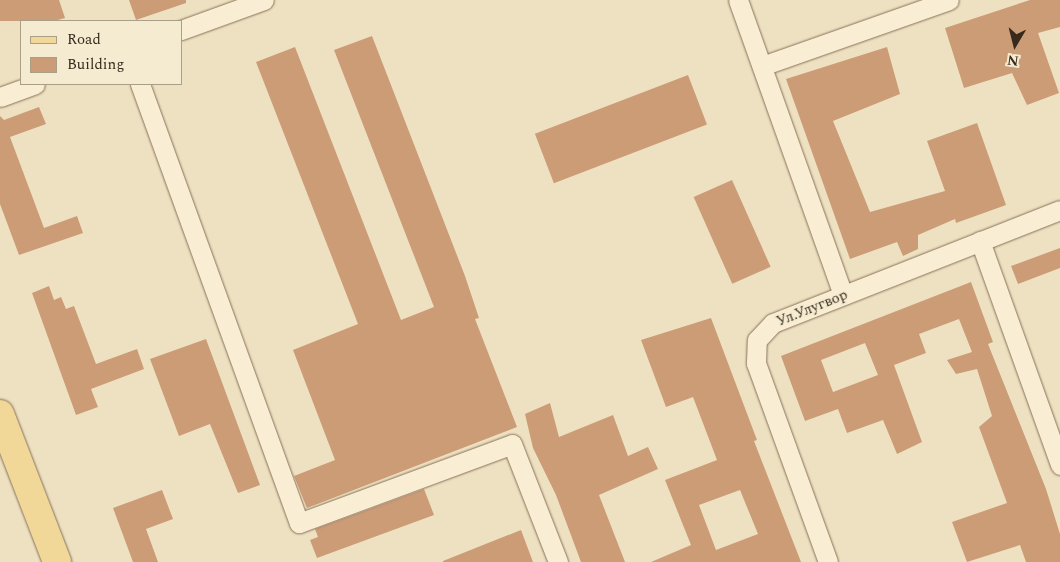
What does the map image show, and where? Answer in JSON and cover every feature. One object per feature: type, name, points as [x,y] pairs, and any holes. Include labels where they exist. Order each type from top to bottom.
[{"type":"main road","points":[[0,414],[57,562]]},
{"type":"street","points":[[182,30],[264,0]]},
{"type":"street","points":[[738,0],[844,295]]},
{"type":"street","points":[[762,66],[949,0]]},
{"type":"street","points":[[0,97],[32,85]]},
{"type":"street","points":[[140,85],[298,523],[512,444],[558,562]]},
{"type":"street","name":"Ул.Улугвор","points":[[828,562],[756,363],[757,340],[773,323],[1060,210]]},
{"type":"street","points":[[980,242],[1060,465]]},
{"type":"building","points":[[0,0],[59,0],[65,18],[58,20],[0,21]]},
{"type":"building","points":[[129,0],[186,0],[186,3],[136,20]]},
{"type":"building","points":[[1030,0],[1060,0],[1060,27],[1038,33],[1059,93],[1027,105],[1012,73],[964,88],[945,28]]},
{"type":"building","points":[[372,36],[465,276],[479,318],[475,319],[517,427],[307,508],[294,476],[335,460],[293,350],[358,324],[256,62],[295,47],[401,320],[434,307],[334,50]]},
{"type":"building","points":[[887,47],[900,94],[833,121],[870,212],[945,191],[927,141],[977,123],[1006,205],[956,223],[955,219],[918,235],[918,249],[903,256],[897,242],[850,259],[786,79]]},
{"type":"building","points":[[688,75],[707,124],[554,183],[535,134]]},
{"type":"building","points":[[39,107],[46,124],[10,137],[44,228],[77,216],[83,233],[19,255],[0,204],[0,116],[4,120]]},
{"type":"building","points":[[732,180],[771,267],[732,284],[694,197]]},
{"type":"building","points":[[1060,248],[1060,268],[1018,284],[1011,266]]},
{"type":"building","points":[[971,282],[993,342],[988,344],[1046,489],[1060,534],[1060,562],[1026,562],[1020,545],[967,562],[952,522],[1007,503],[979,427],[992,416],[977,369],[956,374],[947,360],[972,352],[959,319],[919,334],[926,353],[894,365],[922,442],[897,454],[883,420],[847,433],[838,409],[805,421],[781,356]],"holes":[[[865,343],[878,375],[833,392],[821,360]]]},
{"type":"building","points":[[49,286],[54,300],[61,297],[66,309],[74,306],[96,364],[137,349],[144,369],[91,389],[98,407],[76,415],[32,293]]},
{"type":"building","points":[[711,318],[757,440],[754,441],[801,562],[651,562],[691,545],[665,480],[717,460],[693,397],[666,407],[641,340]],"holes":[[[740,490],[758,534],[716,550],[699,505]]]},
{"type":"building","points":[[206,339],[260,485],[238,493],[210,424],[179,436],[150,359]]},
{"type":"building","points":[[550,403],[559,437],[613,415],[628,456],[648,447],[658,469],[599,495],[625,562],[581,562],[556,495],[533,448],[525,414]]},
{"type":"building","points":[[424,489],[434,515],[317,558],[310,540],[318,537],[315,529]]},
{"type":"building","points":[[162,490],[173,519],[146,529],[158,562],[133,562],[113,508]]},
{"type":"building","points":[[521,530],[533,562],[443,562],[443,561]]}]
